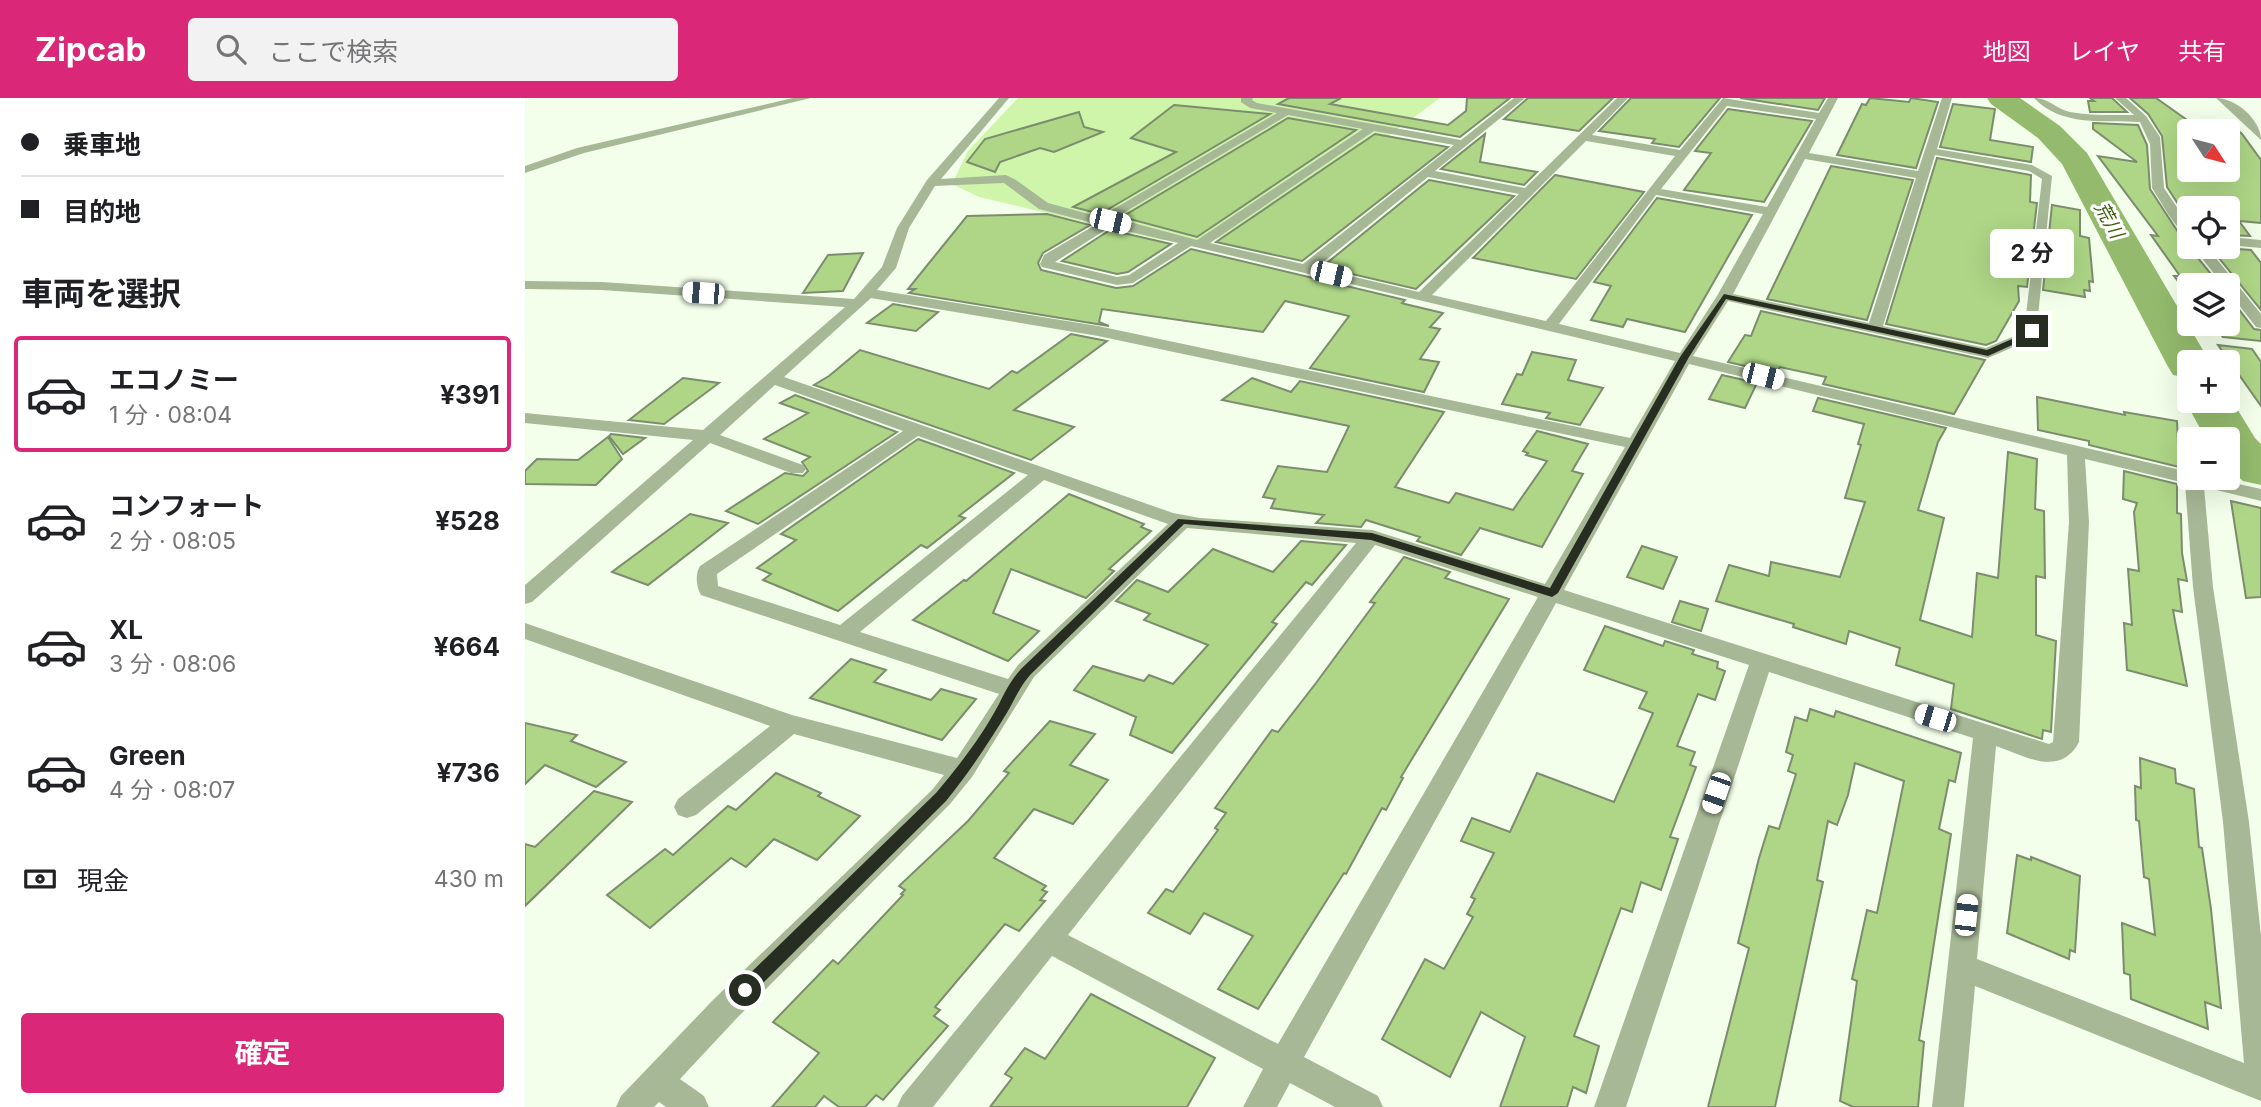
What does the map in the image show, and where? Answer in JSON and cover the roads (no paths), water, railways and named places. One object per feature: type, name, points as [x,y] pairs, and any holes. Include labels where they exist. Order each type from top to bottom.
[{"type":"street","points":[[525,170],[581,150],[806,98]]},
{"type":"street","points":[[525,597],[862,298],[889,268],[903,228],[931,183],[1004,98]]},
{"type":"street","points":[[1248,98],[1245,100],[1252,105],[1462,144]]},
{"type":"street","points":[[1307,268],[1520,98]]},
{"type":"street","points":[[1423,295],[1623,98]]},
{"type":"street","points":[[1875,328],[1947,98]]},
{"type":"street","points":[[2039,98],[2055,111],[2073,116],[2143,119]]},
{"type":"street","points":[[2120,98],[2151,129],[2156,144],[2155,171],[2158,188],[2177,217]]},
{"type":"street","points":[[2221,98],[2245,117],[2261,137]]},
{"type":"street","points":[[1259,1107],[1635,444],[1724,296],[1828,107],[1726,100],[1550,326]]},
{"type":"street","points":[[1286,112],[1107,220],[1049,258],[1047,264],[1117,281],[1133,279],[1196,242],[1372,127]]},
{"type":"street","points":[[1583,137],[1683,154]]},
{"type":"street","points":[[1724,296],[1988,353],[2031,334],[2048,178],[2032,167],[1929,151]]},
{"type":"street","points":[[1803,155],[1922,174]]},
{"type":"street","points":[[1426,173],[1528,192]]},
{"type":"street","points":[[931,183],[1006,179],[1013,182],[1035,203],[2177,475]]},
{"type":"street","points":[[1653,191],[1771,212]]},
{"type":"street","points":[[2240,242],[2261,244]]},
{"type":"street","points":[[2210,259],[2261,324]]},
{"type":"street","points":[[525,285],[862,298],[1098,331],[1635,444]]},
{"type":"street","points":[[772,379],[1182,521],[1372,536],[2050,754],[2062,749],[2067,741],[2079,522],[2076,452]]},
{"type":"street","points":[[525,418],[707,436],[797,469]]},
{"type":"street","points":[[918,429],[707,571],[708,590],[1011,689]]},
{"type":"street","points":[[842,635],[1042,473]]},
{"type":"street","points":[[1961,967],[2261,1084],[2236,822],[2192,490]]},
{"type":"street","points":[[2240,490],[2261,495]]},
{"type":"street","points":[[632,1107],[725,1010],[924,815],[963,770],[1005,705],[1011,689],[1182,521]]},
{"type":"street","points":[[913,1107],[1372,536]]},
{"type":"street","points":[[525,631],[790,724],[963,770]]},
{"type":"street","points":[[1610,1107],[1761,662]]},
{"type":"street","points":[[687,807],[790,724]]},
{"type":"street","points":[[1948,1107],[1985,734]]},
{"type":"street","points":[[1049,940],[1367,1107]]},
{"type":"street","points":[[658,1082],[693,1107]]},
{"type":"waterway","name":"荒川","points":[[2001,98],[2049,132],[2076,160],[2181,350]]},
{"type":"waterway","name":"荒川","points":[[2216,413],[2235,447],[2261,470]]}]
